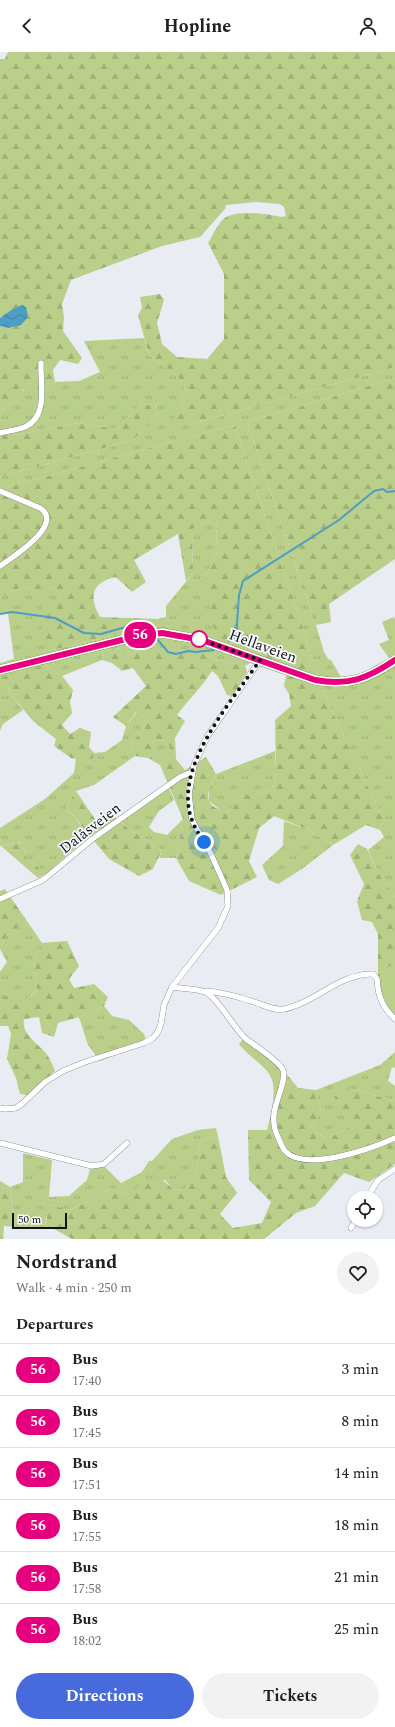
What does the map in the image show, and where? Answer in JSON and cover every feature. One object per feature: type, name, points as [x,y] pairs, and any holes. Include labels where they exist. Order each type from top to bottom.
[{"type":"main road","name":"Hellaveien","points":[[0,670],[138,636],[162,633],[202,640],[315,680],[337,683],[363,679],[395,660]]},
{"type":"street","points":[[0,433],[26,426],[36,416],[42,400],[41,363]]},
{"type":"street","points":[[0,491],[40,508],[44,511],[47,517],[46,525],[34,539],[0,566]]},
{"type":"street","points":[[0,1108],[16,1108],[45,1082],[74,1066],[138,1045],[154,1038],[161,1027],[164,1005],[172,987],[218,928],[228,906],[227,890],[211,854],[192,820],[189,794],[192,772],[199,751],[207,737],[260,660]]},
{"type":"street","name":"Dalåsveien","points":[[0,899],[43,880],[107,828],[180,777],[192,772]]},
{"type":"street","points":[[172,987],[232,995],[272,1008],[282,1009],[316,995],[348,979],[373,974],[377,979],[381,1002],[395,1019]]},
{"type":"street","points":[[206,991],[214,999],[239,1032],[272,1058],[283,1069],[284,1078],[276,1098],[274,1128],[285,1151],[294,1157],[305,1159],[336,1157],[355,1154],[395,1138]]},
{"type":"street","points":[[0,1143],[92,1166],[104,1164],[127,1143]]},
{"type":"street","points":[[371,1191],[378,1180],[395,1169]]},
{"type":"green space","points":[[8,52],[395,52],[395,367],[188,425],[175,420],[175,415],[182,412],[185,383],[149,355],[138,315],[142,308],[140,297],[160,294],[164,300],[157,323],[162,344],[177,357],[207,359],[224,339],[224,274],[208,243],[219,224],[228,216],[247,213],[281,217],[286,216],[284,207],[280,204],[256,202],[226,205],[225,209],[200,237],[162,246],[71,280],[62,304],[64,317],[63,331],[82,358],[78,364],[60,360],[53,370],[55,382],[46,390],[36,375],[24,388],[22,397],[0,411],[0,326],[8,328],[2,316],[0,318],[0,59],[5,59]]},
{"type":"green space","points":[[144,338],[149,355],[185,383],[182,412],[188,425],[395,367],[395,378],[247,422],[324,652],[328,659],[331,660],[341,677],[362,673],[389,658],[379,644],[389,640],[382,622],[394,617],[395,619],[395,897],[378,872],[368,850],[384,837],[380,830],[383,819],[321,687],[250,663],[245,666],[215,660],[203,653],[160,648],[150,644],[133,654],[123,648],[103,650],[102,660],[62,676],[45,665],[8,686],[9,692],[23,710],[3,724],[0,731],[0,663],[14,659],[8,613],[0,614],[0,597],[26,586],[41,594],[52,586],[61,595],[48,651],[142,629],[170,625],[166,617],[166,606],[193,573],[192,529],[216,518],[217,552],[204,580],[228,644],[238,642],[255,648],[264,657],[307,671],[311,664],[305,633],[234,425],[0,489],[0,477],[133,440],[157,416],[155,404],[139,405],[117,429],[78,423],[15,435],[0,429],[0,411],[22,397],[24,388],[36,375],[46,390],[55,382],[79,381],[100,372],[84,341]]},
{"type":"green space","points":[[395,378],[395,559],[329,604],[331,622],[316,625],[247,422]]},
{"type":"green space","points":[[155,404],[157,416],[133,440],[0,477],[0,429],[15,435],[78,423],[117,429],[139,405]]},
{"type":"green space","points":[[234,425],[305,633],[311,664],[307,672],[264,657],[255,648],[238,642],[228,644],[216,638],[204,580],[217,552],[216,518],[192,529],[193,573],[186,581],[178,534],[134,560],[146,582],[132,592],[116,577],[102,582],[94,591],[94,603],[100,617],[158,619],[166,617],[170,625],[142,629],[48,651],[37,610],[61,595],[52,586],[41,594],[26,586],[0,597],[0,489]]},
{"type":"green space","points":[[150,644],[160,648],[203,653],[215,660],[245,666],[247,672],[232,696],[227,695],[218,676],[212,671],[204,683],[177,715],[185,721],[175,738],[176,759],[185,770],[206,757],[216,774],[208,792],[209,801],[212,805],[224,813],[229,811],[243,795],[255,795],[273,789],[276,772],[275,720],[291,706],[289,694],[284,686],[286,675],[321,687],[383,819],[380,830],[366,825],[333,845],[307,829],[274,816],[259,828],[249,861],[257,877],[221,895],[189,881],[176,858],[183,819],[160,765],[170,747],[162,739],[152,741],[155,753],[148,758],[135,756],[130,743],[142,732],[148,718],[136,712],[126,726],[113,717],[146,686],[133,668],[122,671],[112,663],[102,660],[103,650],[123,648],[133,654]]},
{"type":"green space","points":[[45,665],[62,676],[73,690],[70,702],[72,713],[62,725],[70,734],[80,728],[91,732],[89,747],[94,753],[92,761],[71,758],[54,746],[56,739],[33,721],[9,692],[8,686],[1,682],[2,677]]},
{"type":"green space","points":[[137,712],[148,718],[142,732],[130,743],[135,756],[94,785],[76,791],[66,807],[89,836],[46,874],[27,858],[21,842],[0,846],[0,828],[45,799],[74,773],[76,758],[92,761],[94,753],[105,752],[122,740],[126,726]]},
{"type":"green space","points":[[162,739],[170,747],[160,765],[148,758],[155,753],[152,741]]},
{"type":"green space","points":[[275,751],[276,772],[273,789],[255,795],[243,795],[229,811],[224,813],[209,801],[209,788],[216,774]]},
{"type":"green space","points":[[169,788],[174,800],[159,811],[149,827],[154,832],[167,835],[183,819],[176,858],[159,858],[162,850],[129,829],[120,821]]},
{"type":"green space","points":[[76,791],[97,822],[116,818],[129,829],[162,850],[153,869],[139,876],[109,859],[66,807]]},
{"type":"green space","points":[[284,821],[307,829],[333,845],[302,869],[278,884],[269,880],[262,865],[283,846]]},
{"type":"green space","points":[[21,842],[27,858],[46,874],[38,878],[1,846]]},
{"type":"green space","points":[[358,844],[367,849],[378,872],[395,897],[395,1017],[380,992],[378,975],[378,934],[372,922],[362,920],[357,901],[364,884],[350,855]]},
{"type":"green space","points":[[5,889],[29,924],[11,932],[5,939],[0,949],[0,891]]},
{"type":"green space","points":[[29,924],[42,943],[34,960],[37,990],[27,999],[5,997],[0,1000],[0,972],[7,962],[0,949],[5,939],[11,932]]},
{"type":"green space","points":[[67,941],[79,966],[69,979],[74,988],[94,984],[108,997],[104,1006],[79,1017],[58,1023],[54,1037],[42,1033],[39,1017],[24,1019],[25,1030],[48,1056],[55,1071],[27,1095],[20,1094],[16,1078],[7,1059],[11,1034],[8,1026],[0,1026],[0,1000],[5,996],[28,999],[37,990],[34,960],[42,943]]},
{"type":"green space","points":[[395,963],[395,1018],[385,1006],[378,978],[385,969]]},
{"type":"green space","points":[[104,1006],[112,1016],[129,1020],[144,1034],[147,1043],[100,1061],[88,1045],[79,1017]]},
{"type":"green space","points":[[243,1039],[272,1056],[298,1088],[316,1090],[321,1112],[310,1126],[326,1139],[354,1125],[334,1097],[348,1088],[395,1101],[395,1164],[369,1182],[344,1173],[315,1206],[296,1213],[264,1239],[72,1239],[54,1229],[44,1229],[47,1218],[43,1207],[49,1204],[69,1210],[101,1196],[110,1188],[117,1188],[126,1195],[133,1191],[141,1183],[151,1178],[164,1181],[175,1191],[184,1190],[196,1174],[200,1142],[218,1136],[226,1177],[237,1193],[220,1214],[233,1228],[262,1223],[271,1202],[249,1180],[248,1130],[267,1130],[274,1095],[270,1075],[239,1044]]},
{"type":"green space","points":[[395,1052],[395,1068],[392,1067],[388,1081],[395,1086],[395,1101],[348,1088],[354,1125],[326,1139],[310,1126],[321,1112],[316,1090],[380,1065]]},
{"type":"green space","points":[[216,1128],[218,1136],[200,1142],[196,1174],[184,1190],[175,1191],[165,1180],[142,1183],[136,1191],[126,1195],[117,1188],[110,1188],[101,1196],[69,1210],[49,1204],[44,1229],[4,1226],[13,1215],[10,1187],[23,1182],[23,1153],[52,1160],[49,1197],[69,1196],[87,1180],[90,1169],[104,1166],[121,1183],[142,1172],[149,1161],[152,1161],[172,1139],[198,1130]]},
{"type":"green space","points":[[0,1181],[10,1187],[0,1189]]},
{"type":"green space","points":[[10,1187],[13,1215],[4,1226],[3,1239],[0,1239],[0,1189]]},
{"type":"water","points":[[22,305],[26,307],[28,317],[21,325],[8,328],[0,326],[0,318]]},
{"type":"waterway","points":[[229,641],[236,637],[239,595],[243,581],[339,520],[374,491],[383,489],[387,492],[395,491]]},
{"type":"waterway","points":[[0,614],[12,612],[55,618],[84,633],[101,634],[140,623],[146,627]]},
{"type":"waterway","points":[[157,639],[168,652],[176,654],[188,651],[196,652],[214,650]]},
{"type":"bus line","name":"56","points":[[0,670],[138,636],[162,633],[187,636],[202,640],[246,654],[315,680],[326,682],[337,683],[363,679],[395,660]]},
{"type":"route","points":[[199,639],[229,648],[260,660],[207,737],[199,751],[194,765],[189,794],[192,820],[204,842]]}]
